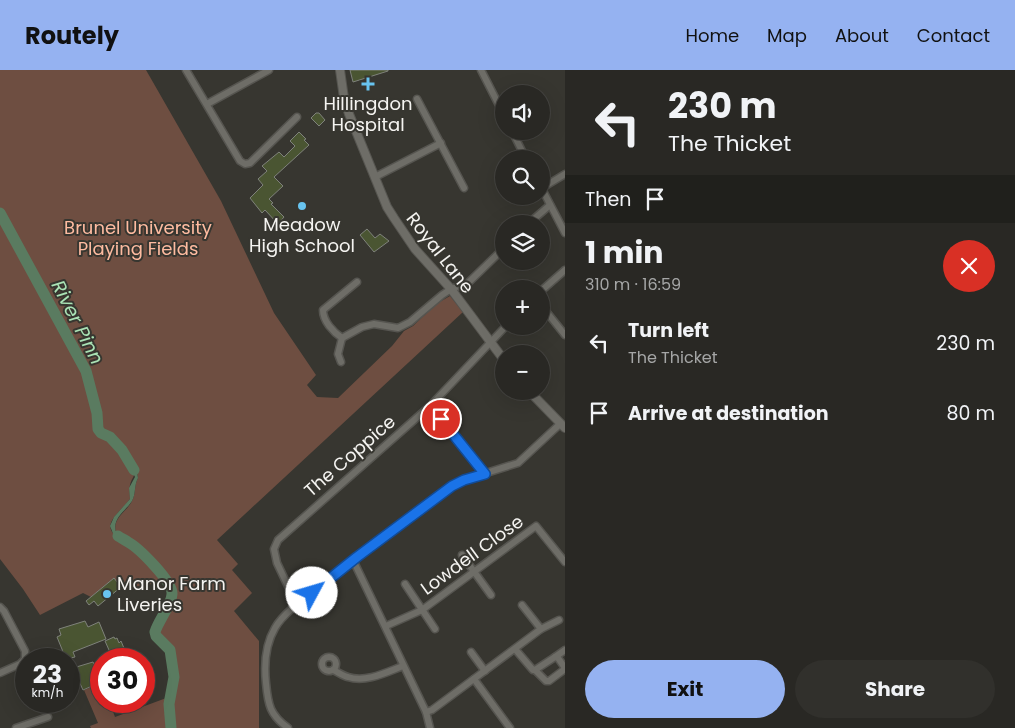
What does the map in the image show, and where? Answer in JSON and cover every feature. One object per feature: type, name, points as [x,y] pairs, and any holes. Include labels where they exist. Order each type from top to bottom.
[{"type":"street","points":[[186,70],[240,161],[245,164],[250,163],[296,117]]},
{"type":"street","points":[[207,104],[269,70]]},
{"type":"street","name":"Royal Lane","points":[[340,70],[344,98],[349,114],[388,207],[406,237],[451,289],[495,348]]},
{"type":"street","points":[[481,70],[495,97]]},
{"type":"street","points":[[417,99],[464,188]]},
{"type":"street","points":[[375,176],[441,143]]},
{"type":"street","points":[[550,182],[565,174]]},
{"type":"street","points":[[538,215],[550,205],[565,233]]},
{"type":"street","points":[[341,362],[338,354],[342,338],[362,327],[374,324],[398,328],[410,322],[451,289],[468,283],[495,257]]},
{"type":"street","points":[[550,283],[565,270]]},
{"type":"street","points":[[342,338],[337,335],[323,318],[323,310],[357,282]]},
{"type":"street","points":[[550,316],[565,335]]},
{"type":"street","name":"The Coppice","points":[[297,605],[277,563],[274,549],[278,540],[430,406],[497,335]]},
{"type":"street","points":[[288,728],[276,720],[267,701],[264,669],[265,657],[267,646],[275,627],[297,605],[353,560],[452,486],[464,480],[520,462],[563,426],[538,400]]},
{"type":"street","points":[[430,406],[485,474]]},
{"type":"street","name":"Lowdell Close","points":[[386,626],[422,610],[536,526],[565,562]]},
{"type":"street","points":[[462,555],[491,595]]},
{"type":"street","points":[[353,560],[426,712],[430,728]]},
{"type":"street","points":[[405,584],[435,629]]},
{"type":"street","points":[[522,605],[541,630]]},
{"type":"street","points":[[0,607],[4,611],[25,651],[25,658],[20,664],[0,673]]},
{"type":"street","points":[[426,712],[432,710],[541,630],[559,620]]},
{"type":"street","points":[[515,648],[530,667],[546,681],[549,681],[565,669],[555,657]]},
{"type":"street","points":[[535,670],[565,650]]},
{"type":"street","points":[[471,652],[485,671]]},
{"type":"street","points":[[333,670],[348,677],[376,677],[404,666]]},
{"type":"street","points":[[474,679],[510,728]]},
{"type":"street","points":[[16,728],[48,717]]},
{"type":"green space","name":"Brunel University Playing Fields","points":[[0,70],[146,70],[221,201],[274,313],[316,375],[307,385],[317,397],[338,398],[392,346],[404,331],[413,326],[436,304],[450,296],[463,312],[217,540],[238,564],[232,570],[252,593],[234,611],[259,641],[259,728],[91,728],[90,726],[98,723],[94,713],[114,713],[115,717],[126,713],[155,713],[155,702],[169,697],[172,676],[169,651],[155,639],[153,632],[170,594],[169,587],[164,582],[121,589],[114,578],[91,597],[83,593],[40,615],[0,559]],"holes":[[[130,466],[136,467],[138,478],[133,498],[117,520],[115,529],[117,535],[129,539],[126,543],[117,537],[110,527],[111,522],[130,499],[130,487],[134,474]]]},
{"type":"green space","points":[[90,688],[90,704],[84,690]]},
{"type":"shaded area","points":[[127,458],[136,467],[138,478],[132,501],[119,516],[115,529],[117,535],[129,539],[132,545],[114,536],[110,526],[114,517],[130,499],[129,488],[135,477]]},
{"type":"building","points":[[350,70],[388,70],[388,71],[353,82]]},
{"type":"building","points":[[316,113],[319,113],[325,120],[319,126],[311,118]]},
{"type":"building","points":[[299,132],[309,145],[274,177],[283,186],[269,199],[273,203],[271,204],[284,217],[278,224],[265,210],[262,213],[250,198],[263,185],[258,179],[267,171],[262,166],[279,152],[284,157],[295,146],[290,141]]},
{"type":"building","points":[[367,229],[375,238],[380,234],[389,241],[374,252],[360,235]]},
{"type":"building","name":"Manor Farm Liveries","points":[[114,578],[121,587],[98,606],[94,601],[89,605],[86,601]]},
{"type":"building","points":[[85,621],[88,627],[99,622],[106,639],[80,649],[62,648],[57,637],[61,635],[59,629]]},
{"type":"building","points":[[114,637],[115,639],[117,638],[119,643],[121,641],[124,648],[108,648],[105,641]]},
{"type":"building","points":[[90,663],[90,687],[83,690],[80,683],[80,666]]},
{"type":"waterway","name":"River Pinn","points":[[0,213],[86,371],[97,413],[98,429],[101,433],[110,437],[122,450],[134,470]]},
{"type":"waterway","name":"River Pinn","points":[[118,536],[133,545],[147,558],[171,589],[170,603],[155,632],[156,636],[170,650],[174,677],[169,704],[171,728]]},
{"type":"place","name":"Hillingdon Hospital","points":[[368,84]]},
{"type":"place","name":"Meadow High School","points":[[302,206]]},
{"type":"place","name":"Manor Farm Liveries","points":[[107,594]]},
{"type":"route","points":[[312,593],[452,486],[464,480],[485,474],[441,419]]}]
